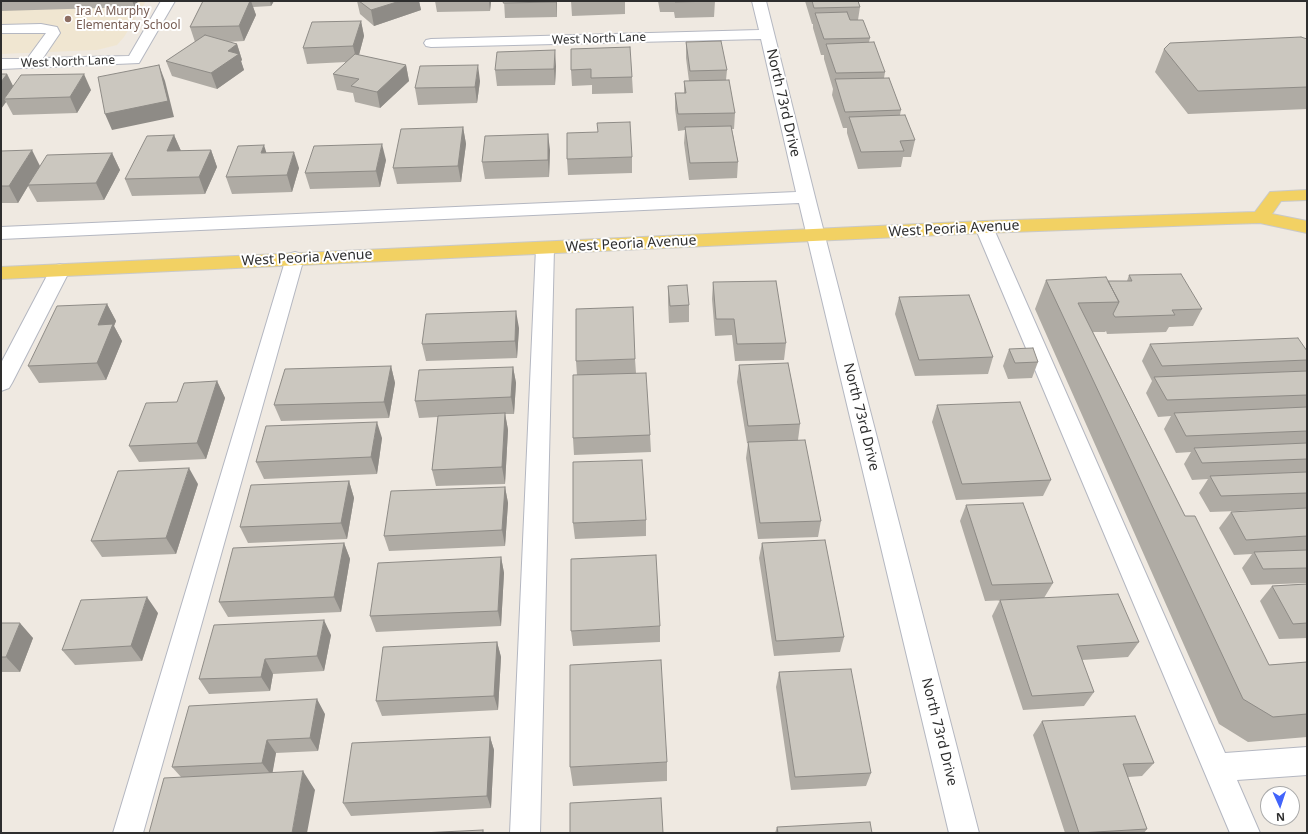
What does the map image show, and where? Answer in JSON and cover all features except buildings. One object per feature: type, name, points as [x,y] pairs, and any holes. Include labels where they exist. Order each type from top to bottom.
[{"type":"main road","points":[[1260,217],[1276,196],[1307,195]]},
{"type":"main road","name":"West Peoria Avenue","points":[[1,273],[295,258],[545,248],[984,227],[1260,217],[1307,227]]},
{"type":"street","name":"West North Lane","points":[[1,64],[134,60],[168,1]]},
{"type":"street","name":"North 73rd Drive","points":[[759,1],[964,833]]},
{"type":"street","points":[[1,29],[41,28],[52,30],[53,33],[32,63]]},
{"type":"street","name":"West North Lane","points":[[432,44],[767,34]]},
{"type":"street","points":[[1,233],[806,196]]},
{"type":"street","points":[[984,227],[1245,833]]},
{"type":"street","points":[[526,833],[545,248]]},
{"type":"street","points":[[128,833],[295,258]]},
{"type":"street","points":[[1,383],[60,270]]},
{"type":"street","points":[[1217,768],[1307,761]]},
{"type":"shaded area","name":"Ira A Murphy Elementary School","points":[[1,1],[146,1],[124,37],[117,45],[97,50],[1,54]]},
{"type":"place","name":"Ira A Murphy Elementary School","points":[[68,19]]}]
